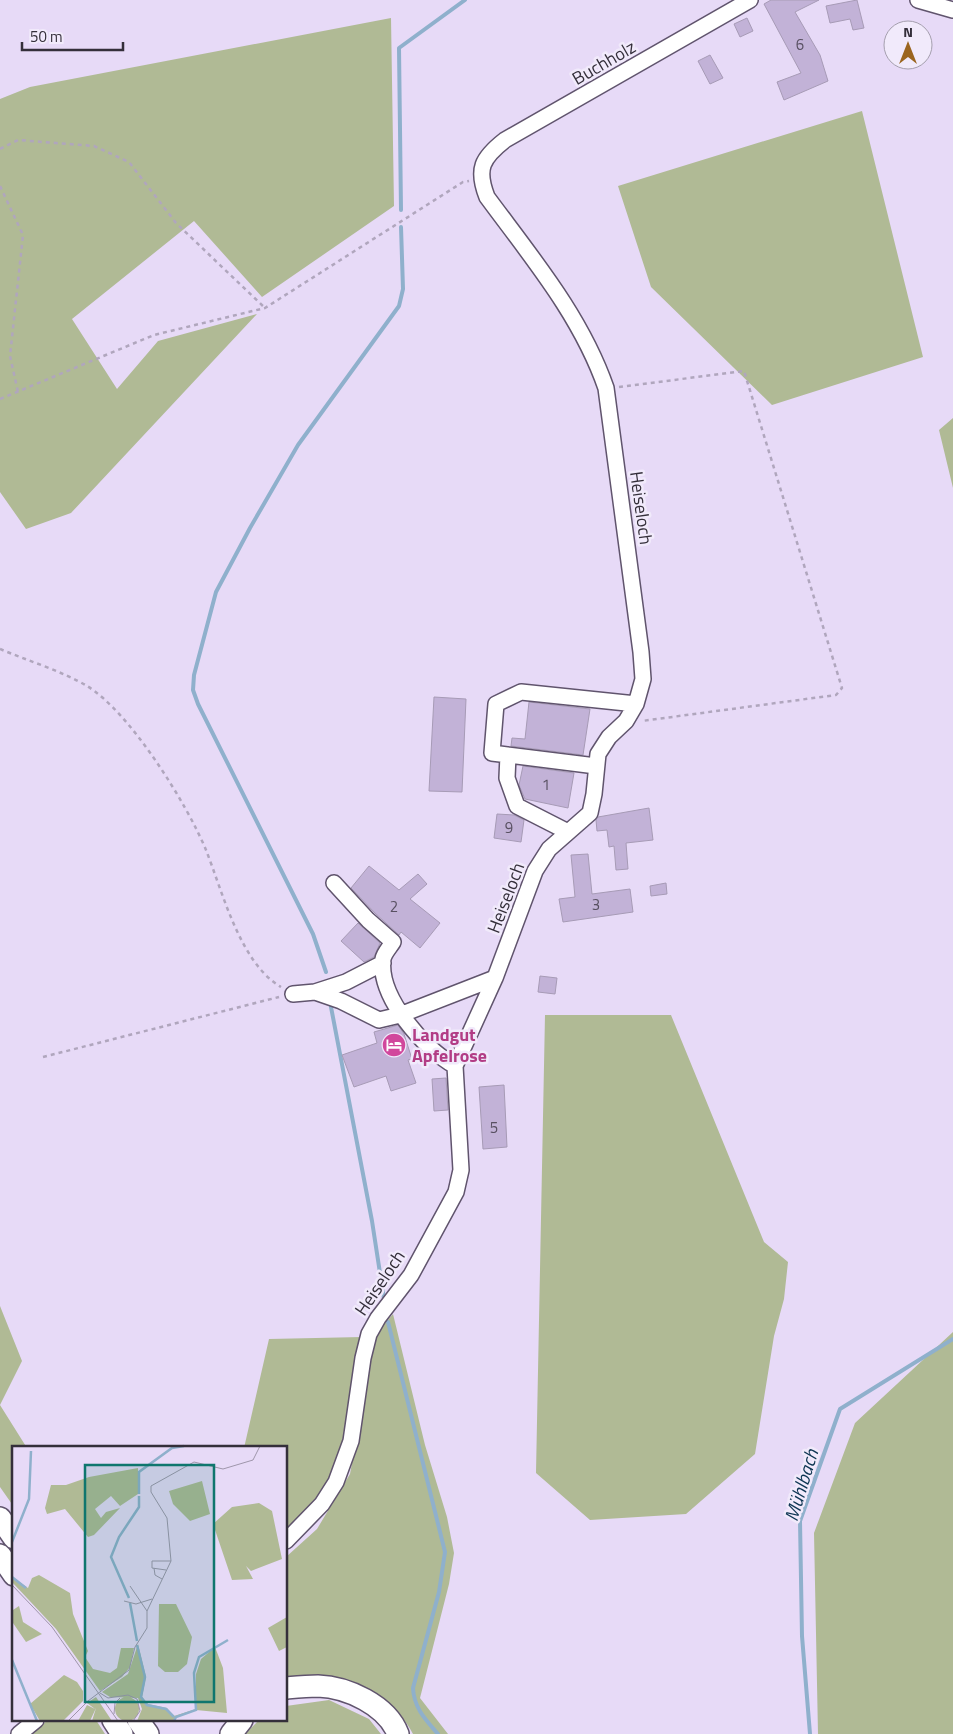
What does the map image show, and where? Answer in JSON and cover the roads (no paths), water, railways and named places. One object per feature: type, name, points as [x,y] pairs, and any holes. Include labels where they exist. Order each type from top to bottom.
[{"type":"highway","points":[[0,1518],[12,1535]]},
{"type":"highway","points":[[0,1555],[12,1572]]},
{"type":"highway","points":[[288,1695],[318,1686]]},
{"type":"highway","points":[[288,1688],[318,1686],[340,1689],[366,1701],[385,1713],[398,1734]]},
{"type":"highway","points":[[114,1722],[122,1734]]},
{"type":"highway","points":[[139,1722],[148,1734]]},
{"type":"highway","points":[[231,1734],[240,1722]]},
{"type":"street","name":"Buchholz","points":[[480,180],[482,165],[490,152],[505,140],[750,0]]},
{"type":"street","points":[[918,0],[953,10]]},
{"type":"street","name":"Heiseloch","points":[[288,1539],[322,1504],[336,1482],[351,1441],[363,1358],[369,1334],[378,1318],[411,1275],[456,1192],[461,1170],[455,1066],[495,978],[535,871],[549,849],[590,813],[598,754],[609,737],[626,721],[636,704],[643,679],[606,388],[597,362],[583,334],[558,293],[487,197],[480,180]]},
{"type":"street","points":[[596,766],[492,753],[496,704],[521,692],[636,704]]},
{"type":"street","points":[[508,755],[507,778],[517,806],[568,832]]},
{"type":"street","points":[[334,883],[368,920],[393,942],[383,957],[383,964],[391,997],[400,1015],[413,1031],[444,1060],[455,1066]]},
{"type":"street","points":[[293,994],[315,992],[346,982],[383,964]]},
{"type":"street","points":[[315,992],[341,1001],[379,1020],[400,1015],[495,978]]},
{"type":"street","points":[[19,1734],[34,1722]]},
{"type":"waterway","points":[[401,210],[399,48],[465,0]]},
{"type":"waterway","points":[[326,972],[313,934],[198,704],[193,690],[194,675],[216,592],[250,528],[298,445],[399,306],[403,289],[401,227]]},
{"type":"waterway","points":[[331,1007],[372,1221],[384,1299]]},
{"type":"waterway","points":[[388,1322],[445,1552],[439,1592],[413,1688],[418,1707],[438,1734]]},
{"type":"waterway","name":"Mühlbach","points":[[810,1734],[802,1636],[800,1521],[840,1409],[953,1339]]},
{"type":"place","name":"Landgut Apfelrose","points":[[394,1045]]}]
